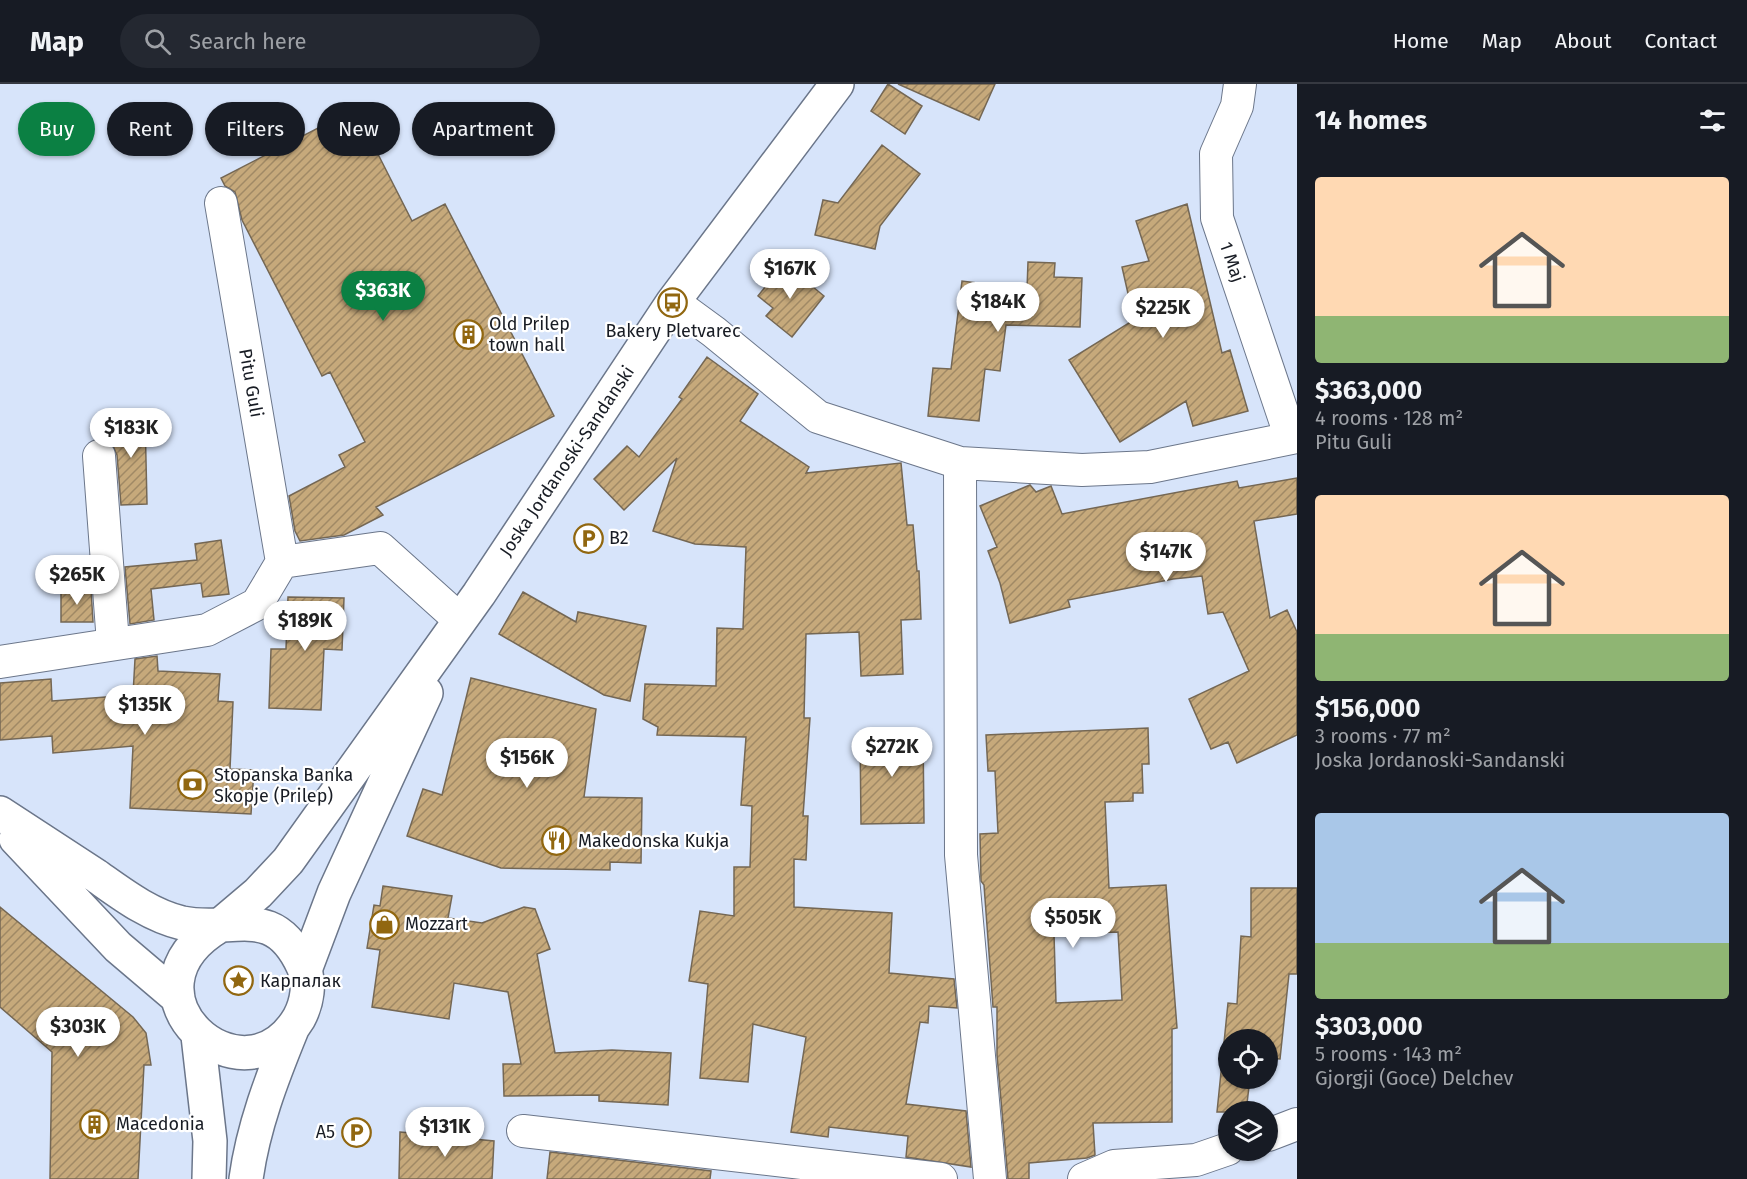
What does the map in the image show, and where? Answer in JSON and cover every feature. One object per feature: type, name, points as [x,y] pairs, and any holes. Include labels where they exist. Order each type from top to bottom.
[{"type":"street","name":"1 Maj","points":[[1240,84],[1237,106],[1216,154],[1217,218],[1294,438]]},
{"type":"street","name":"Joska Jordanoski-Sandanski","points":[[219,926],[258,893],[288,861],[460,620],[674,302],[830,90]]},
{"type":"street","name":"Pitu Guli","points":[[220,204],[282,562]]},
{"type":"street","points":[[674,302],[818,417],[960,463],[1082,470],[1150,467],[1294,438]]},
{"type":"street","points":[[99,456],[112,643]]},
{"type":"street","points":[[960,463],[961,855],[990,1179]]},
{"type":"street","points":[[0,662],[207,630],[257,604],[282,562],[380,548],[460,620]]},
{"type":"street","name":"Joska Jordanoski-Sandanski","points":[[305,970],[334,893],[460,620]]},
{"type":"street","points":[[0,813],[148,910],[182,922],[219,926],[241,922],[262,925],[281,935],[296,951],[305,970],[307,991],[302,1011],[273,1075],[250,1149],[246,1179]]},
{"type":"street","points":[[0,822],[118,947],[178,998]]},
{"type":"street","points":[[219,926],[200,938],[186,955],[178,976],[178,998],[185,1019],[198,1035],[216,1047],[236,1052],[256,1051],[276,1043],[292,1029]]},
{"type":"street","points":[[198,1035],[210,1141],[209,1179]]},
{"type":"street","points":[[1278,1131],[1297,1124]]},
{"type":"street","points":[[523,1131],[941,1179]]},
{"type":"street","points":[[1084,1179],[1113,1166],[1196,1160],[1218,1152]]},
{"type":"building","points":[[888,84],[922,106],[905,134],[871,111]]},
{"type":"building","points":[[898,84],[995,84],[979,120]]},
{"type":"building","name":"Old Prilep town hall","points":[[317,129],[317,156],[379,156],[412,221],[445,204],[554,416],[376,507],[383,515],[344,535],[300,541],[295,531],[289,496],[345,467],[339,455],[365,442],[330,372],[322,376],[242,220],[235,192],[225,186],[221,178],[264,156],[305,156],[305,135]]},
{"type":"building","points":[[882,145],[920,174],[880,226],[875,249],[815,235],[823,200],[838,203]]},
{"type":"building","points":[[1187,204],[1222,353],[1230,350],[1248,411],[1193,426],[1186,401],[1120,442],[1069,360],[1134,320],[1122,267],[1149,261],[1136,221]]},
{"type":"building","points":[[1028,262],[1055,263],[1054,277],[1082,278],[1080,327],[1006,325],[1000,371],[985,369],[979,421],[928,416],[933,368],[951,369],[962,281],[1027,289]]},
{"type":"building","points":[[784,263],[824,296],[792,337],[766,316],[773,308],[758,296]]},
{"type":"building","points":[[707,357],[758,394],[740,421],[809,467],[806,473],[901,463],[907,525],[913,525],[917,571],[919,571],[921,619],[901,620],[903,674],[861,676],[859,632],[806,634],[804,718],[810,718],[803,816],[808,816],[806,860],[794,859],[794,907],[892,913],[889,973],[954,979],[957,1008],[929,1006],[928,1023],[920,1022],[906,1104],[966,1111],[971,1167],[906,1157],[908,1136],[829,1127],[828,1137],[791,1132],[806,1037],[753,1024],[748,1082],[700,1078],[708,984],[689,981],[700,911],[734,916],[734,867],[750,867],[752,806],[741,805],[746,737],[657,735],[658,727],[643,719],[645,684],[716,686],[717,628],[743,629],[746,547],[695,544],[653,531],[677,458],[624,510],[594,479],[627,446],[639,457],[682,399],[679,397]]},
{"type":"building","points":[[145,417],[147,504],[121,505],[117,455],[112,444],[111,418]]},
{"type":"building","points":[[1297,478],[1297,514],[1254,521],[1270,618],[1287,610],[1297,632],[1297,735],[1237,763],[1228,742],[1211,749],[1189,699],[1249,671],[1223,612],[1208,614],[1202,576],[1173,579],[1068,600],[1070,607],[1010,623],[1000,583],[988,551],[997,547],[980,506],[1030,485],[1036,492],[1051,486],[1062,514],[1237,481],[1239,488]]},
{"type":"building","points":[[221,540],[229,594],[203,597],[201,583],[151,589],[154,620],[130,624],[125,567],[197,560],[195,544]]},
{"type":"building","points":[[61,589],[91,589],[93,622],[61,622]]},
{"type":"building","points":[[523,592],[576,622],[578,612],[646,626],[630,701],[604,695],[499,634]]},
{"type":"building","points":[[288,597],[344,598],[342,650],[324,649],[321,710],[269,708],[271,649],[286,649]]},
{"type":"building","points":[[157,656],[158,671],[220,674],[218,701],[233,702],[230,769],[254,770],[251,814],[130,808],[133,746],[53,753],[52,736],[0,740],[0,683],[51,679],[52,701],[133,695],[135,659]]},
{"type":"building","points":[[471,678],[596,709],[584,797],[642,798],[641,863],[610,862],[610,870],[501,868],[407,836],[423,789],[442,795]]},
{"type":"building","points":[[1148,728],[1149,764],[1142,764],[1143,793],[1133,793],[1133,801],[1105,802],[1109,888],[1166,885],[1177,1028],[1172,1029],[1172,1122],[1093,1123],[1095,1155],[1087,1158],[1029,1163],[1029,1179],[1008,1179],[997,1055],[997,1007],[993,1007],[984,885],[981,881],[980,834],[998,833],[995,771],[988,771],[986,735]],"holes":[[[1118,932],[1122,1000],[1056,1003],[1054,934]]]},
{"type":"building","points":[[923,732],[924,823],[861,824],[860,733]]},
{"type":"building","points":[[383,886],[452,896],[448,918],[482,923],[524,907],[535,909],[550,949],[537,954],[555,1053],[612,1050],[671,1053],[668,1105],[599,1101],[599,1095],[504,1096],[503,1064],[521,1064],[508,992],[454,983],[449,1019],[372,1007],[380,950],[367,948],[374,905],[380,906]]},
{"type":"building","points":[[1251,888],[1297,888],[1297,974],[1289,974],[1280,1059],[1278,1059],[1278,1029],[1225,1029],[1228,1003],[1237,1004],[1241,936],[1251,937]]},
{"type":"building","points":[[0,907],[133,1017],[146,1033],[151,1065],[144,1065],[138,1179],[50,1179],[52,1052],[0,1007]]},
{"type":"building","points":[[1219,1089],[1249,1089],[1247,1101],[1218,1101]]},
{"type":"building","points":[[400,1132],[494,1141],[492,1179],[399,1179]]},
{"type":"building","points":[[550,1152],[711,1171],[710,1179],[547,1179]]},
{"type":"place","name":"Bakery Pletvarec","points":[[673,302]]},
{"type":"place","name":"Old Prilep town hall","points":[[468,334]]},
{"type":"place","name":"B2","points":[[588,538]]},
{"type":"place","name":"Stopanska Banka Skopje (Prilep)","points":[[193,785]]},
{"type":"place","name":"Makedonska Kukja","points":[[557,841]]},
{"type":"place","name":"Mozzart","points":[[384,924]]},
{"type":"place","name":"Карпалак","points":[[239,981]]},
{"type":"place","name":"Macedonia","points":[[95,1124]]},
{"type":"place","name":"A5","points":[[356,1132]]}]
